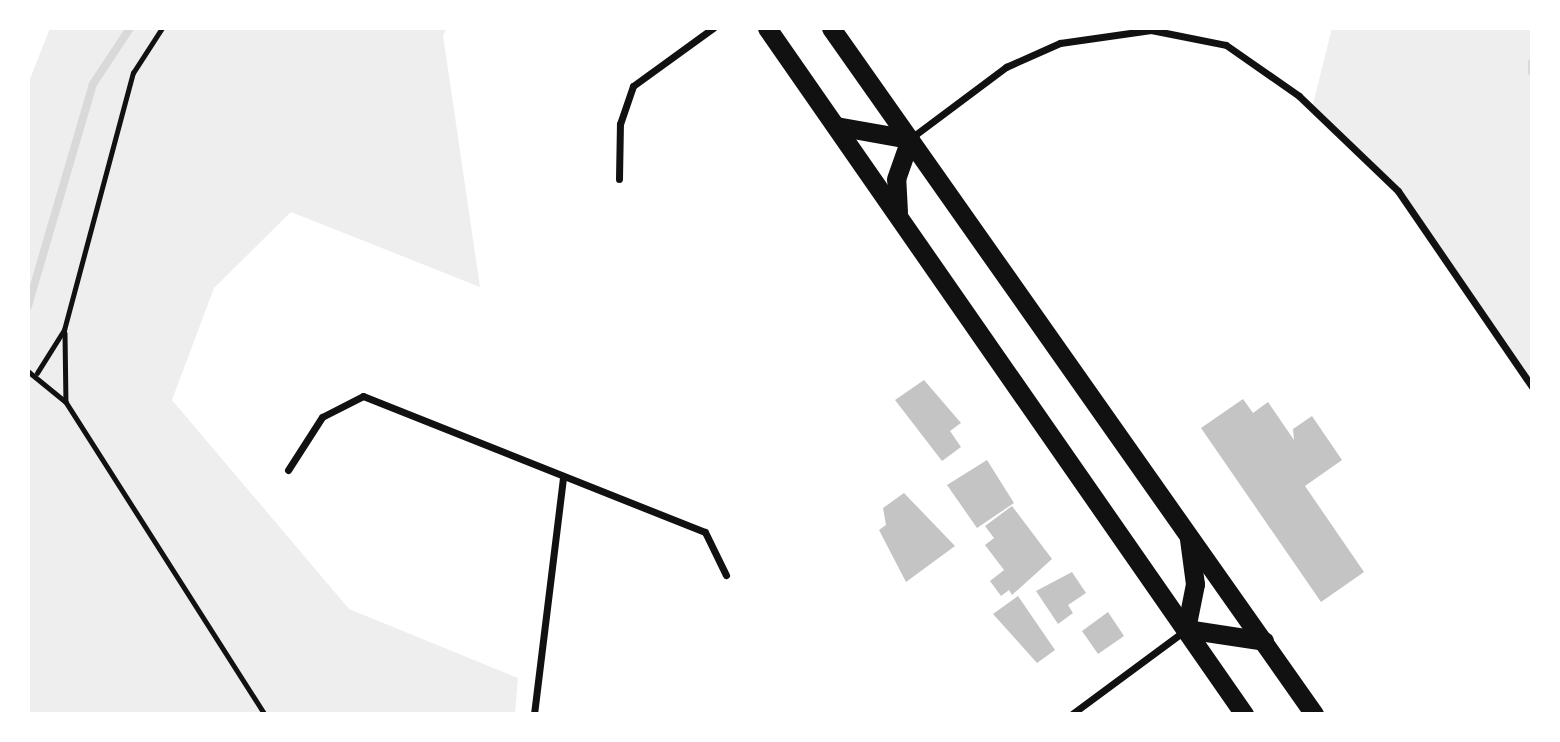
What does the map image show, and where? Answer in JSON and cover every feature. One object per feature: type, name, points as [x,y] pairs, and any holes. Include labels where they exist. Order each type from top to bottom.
[{"type":"highway","points":[[767,28],[1244,714]]},
{"type":"highway","points":[[831,28],[1314,714]]},
{"type":"highway","points":[[836,126],[910,139]]},
{"type":"highway","points":[[898,213],[896,179],[910,139]]},
{"type":"highway","points":[[1186,629],[1195,584],[1188,534]]},
{"type":"highway","points":[[1186,629],[1264,641]]},
{"type":"street","points":[[619,179],[620,124],[633,86],[713,28]]},
{"type":"street","points":[[910,139],[1031,54],[1121,32],[1180,30],[1226,44],[1247,57],[1380,172],[1532,387]]},
{"type":"street","points":[[288,470],[322,417],[363,396],[705,532],[726,575]]},
{"type":"street","points":[[534,714],[563,477]]},
{"type":"street","points":[[1072,714],[1186,629]]},
{"type":"path","points":[[66,402],[64,330],[133,73],[162,28]]},
{"type":"path","points":[[37,373],[64,330]]},
{"type":"path","points":[[28,371],[37,373],[66,402],[265,714]]},
{"type":"shaded area","points":[[50,28],[447,28],[443,35],[480,287],[291,212],[214,288],[172,400],[349,609],[518,678],[515,714],[28,714],[28,84]]},
{"type":"shaded area","points":[[1332,28],[1532,28],[1532,390],[1400,195],[1312,108]]},
{"type":"building","points":[[924,380],[961,423],[950,431],[961,447],[942,461],[895,400]]},
{"type":"building","points":[[1243,399],[1253,413],[1268,402],[1294,440],[1293,429],[1312,416],[1342,460],[1305,486],[1364,572],[1321,602],[1201,428]]},
{"type":"building","points":[[987,460],[1014,503],[977,528],[947,485]]},
{"type":"building","points":[[904,493],[955,546],[906,582],[879,530],[886,525],[883,508]]},
{"type":"building","points":[[1012,506],[1052,559],[1012,595],[1009,590],[1001,596],[990,581],[1004,570],[985,545],[994,538],[985,526]]},
{"type":"building","points":[[1072,572],[1086,593],[1068,605],[1073,613],[1058,624],[1036,591]]},
{"type":"building","points":[[1018,596],[1055,650],[1037,663],[993,614]]},
{"type":"building","points":[[1108,612],[1124,636],[1098,654],[1082,631]]},
{"type":"waterway","points":[[28,306],[93,84],[130,28]]},
{"type":"waterway","points":[[1532,63],[1532,72]]}]
